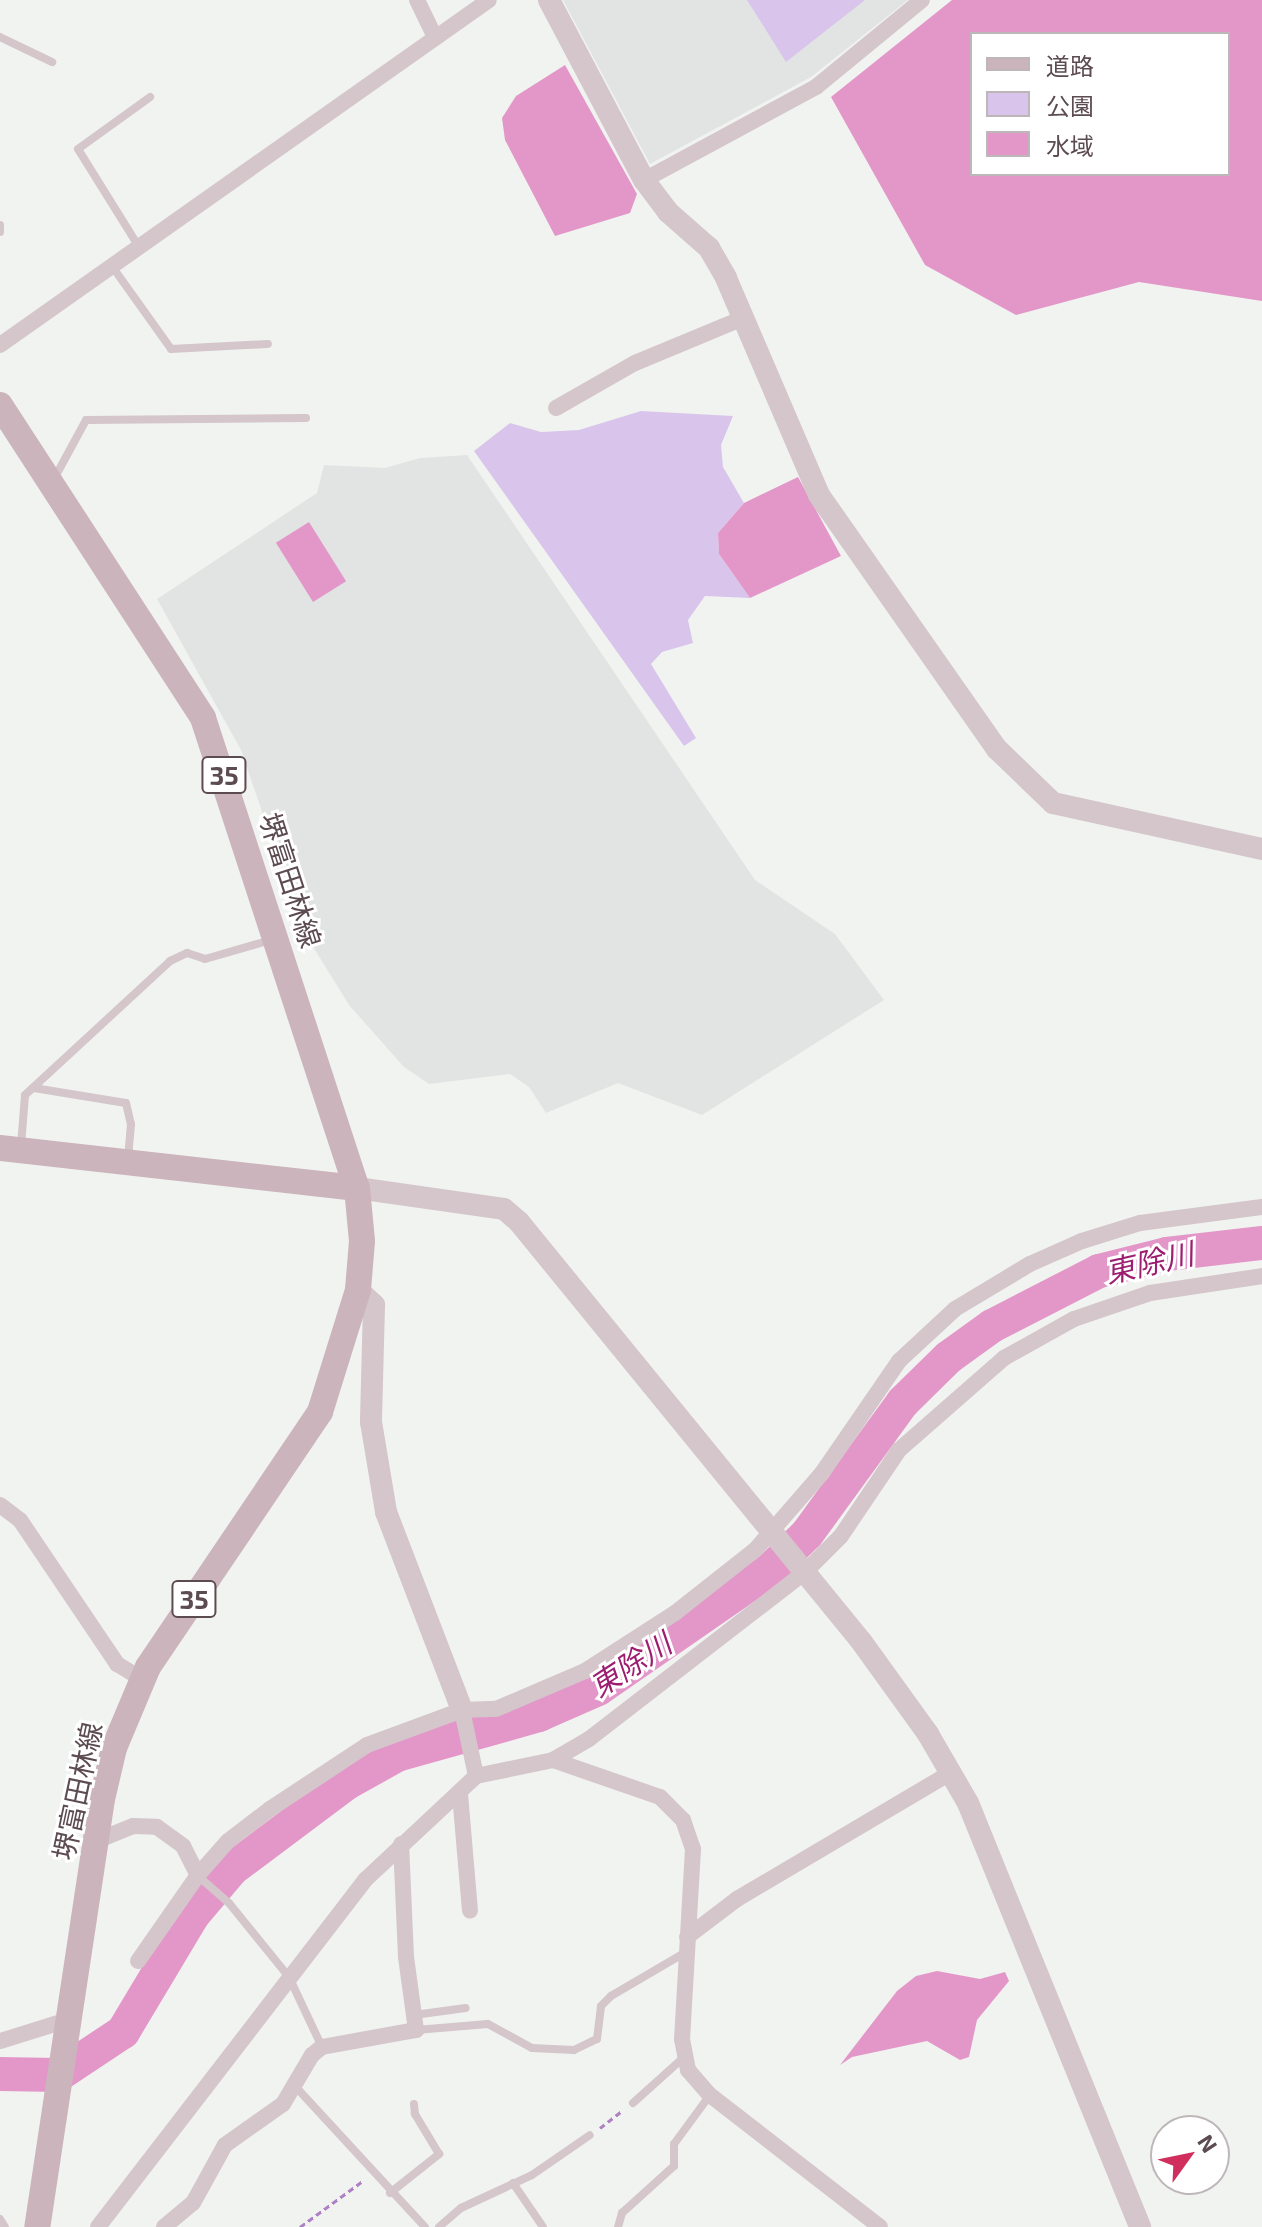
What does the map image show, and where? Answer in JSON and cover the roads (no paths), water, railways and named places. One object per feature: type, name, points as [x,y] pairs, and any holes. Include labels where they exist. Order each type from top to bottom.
[{"type":"main road","name":"堺富田林線","points":[[0,405],[50,487],[157,641],[203,718],[357,1188],[362,1241],[358,1290],[320,1412],[142,1679],[114,1748],[96,1841],[37,2227]]},
{"type":"main road","points":[[10,1149],[357,1188]]},
{"type":"street","points":[[417,0],[435,37]]},
{"type":"street","points":[[0,345],[114,269],[489,0]]},
{"type":"street","points":[[549,0],[644,180],[668,212],[709,248],[743,318],[819,495],[1026,782],[1053,803],[1262,849]]},
{"type":"street","points":[[644,180],[816,87],[922,0]]},
{"type":"street","points":[[556,408],[635,363],[743,318]]},
{"type":"street","points":[[357,1188],[504,1209],[861,1641],[950,1773],[998,1865],[1140,2227]]},
{"type":"street","points":[[138,1961],[198,1876],[228,1841],[310,1780],[367,1745],[496,1709],[585,1671],[710,1588],[775,1536],[899,1361],[955,1309],[991,1284],[1082,1241],[1140,1223],[1262,1207]]},
{"type":"street","points":[[98,2227],[365,1880],[401,1844],[460,1794],[476,1771],[553,1760],[589,1739],[841,1536],[899,1450],[1004,1358],[1074,1319],[1150,1293],[1262,1276]]},
{"type":"street","points":[[358,1290],[374,1305],[371,1422],[386,1512],[463,1717],[476,1771]]},
{"type":"street","points":[[0,1505],[20,1520],[117,1664],[142,1679]]},
{"type":"street","points":[[553,1760],[660,1797],[683,1820],[693,1849],[683,2058],[710,2095],[880,2227]]},
{"type":"street","points":[[687,1945],[737,1899],[950,1773]]},
{"type":"street","points":[[460,1794],[470,1911]]},
{"type":"street","points":[[96,1841],[133,1826],[157,1827],[183,1846],[198,1876]]},
{"type":"street","points":[[164,2227],[193,2203],[225,2145],[267,2119],[304,2064],[322,2047],[415,2022],[401,1844]]},
{"type":"street","points":[[0,2041],[68,2024]]},
{"type":"lane","points":[[0,37],[52,62]]},
{"type":"lane","points":[[141,249],[78,149],[150,97]]},
{"type":"lane","points":[[0,225],[0,232]]},
{"type":"lane","points":[[114,269],[171,349],[268,344]]},
{"type":"lane","points":[[50,487],[86,420],[306,418]]},
{"type":"lane","points":[[10,1149],[25,1095],[170,961],[187,953],[205,959],[277,939]]},
{"type":"lane","points":[[34,1088],[126,1103],[131,1124],[128,1162]]},
{"type":"lane","points":[[198,1876],[229,1903],[289,1977],[322,2047]]},
{"type":"lane","points":[[415,2022],[488,2024],[532,2048],[574,2050],[597,2039],[601,2006],[611,1996],[687,1945]]},
{"type":"lane","points":[[415,2022],[466,2008]]},
{"type":"lane","points":[[633,2103],[683,2058]]},
{"type":"lane","points":[[293,2084],[390,2193],[425,2227]]},
{"type":"lane","points":[[618,2227],[622,2213],[674,2166],[674,2144],[710,2095]]},
{"type":"lane","points":[[390,2193],[439,2154],[415,2114],[414,2104]]},
{"type":"lane","points":[[439,2227],[461,2208],[513,2183],[590,2135]]},
{"type":"lane","points":[[513,2183],[543,2227]]},
{"type":"lane","points":[[0,2219],[5,2227]]},
{"type":"water","points":[[952,0],[1262,0],[1262,301],[1139,282],[1016,315],[925,265],[831,97]]},
{"type":"water","points":[[565,65],[637,194],[630,213],[555,236],[505,140],[502,118],[516,96]]},
{"type":"water","points":[[798,477],[841,556],[750,598],[719,554],[718,533],[744,503]]},
{"type":"water","points":[[309,522],[346,581],[313,602],[276,543]]},
{"type":"water","points":[[937,1971],[980,1979],[1005,1972],[1009,1981],[977,2020],[969,2057],[960,2060],[927,2041],[852,2057],[840,2065],[897,1991],[916,1976]]},
{"type":"waterway","name":"東除川","points":[[0,2074],[58,2075],[123,2032],[193,1915],[232,1869],[347,1783],[397,1755],[539,1715],[598,1689],[771,1569],[807,1534],[903,1402],[949,1357],[992,1326],[1099,1271],[1167,1254],[1262,1243]]}]
